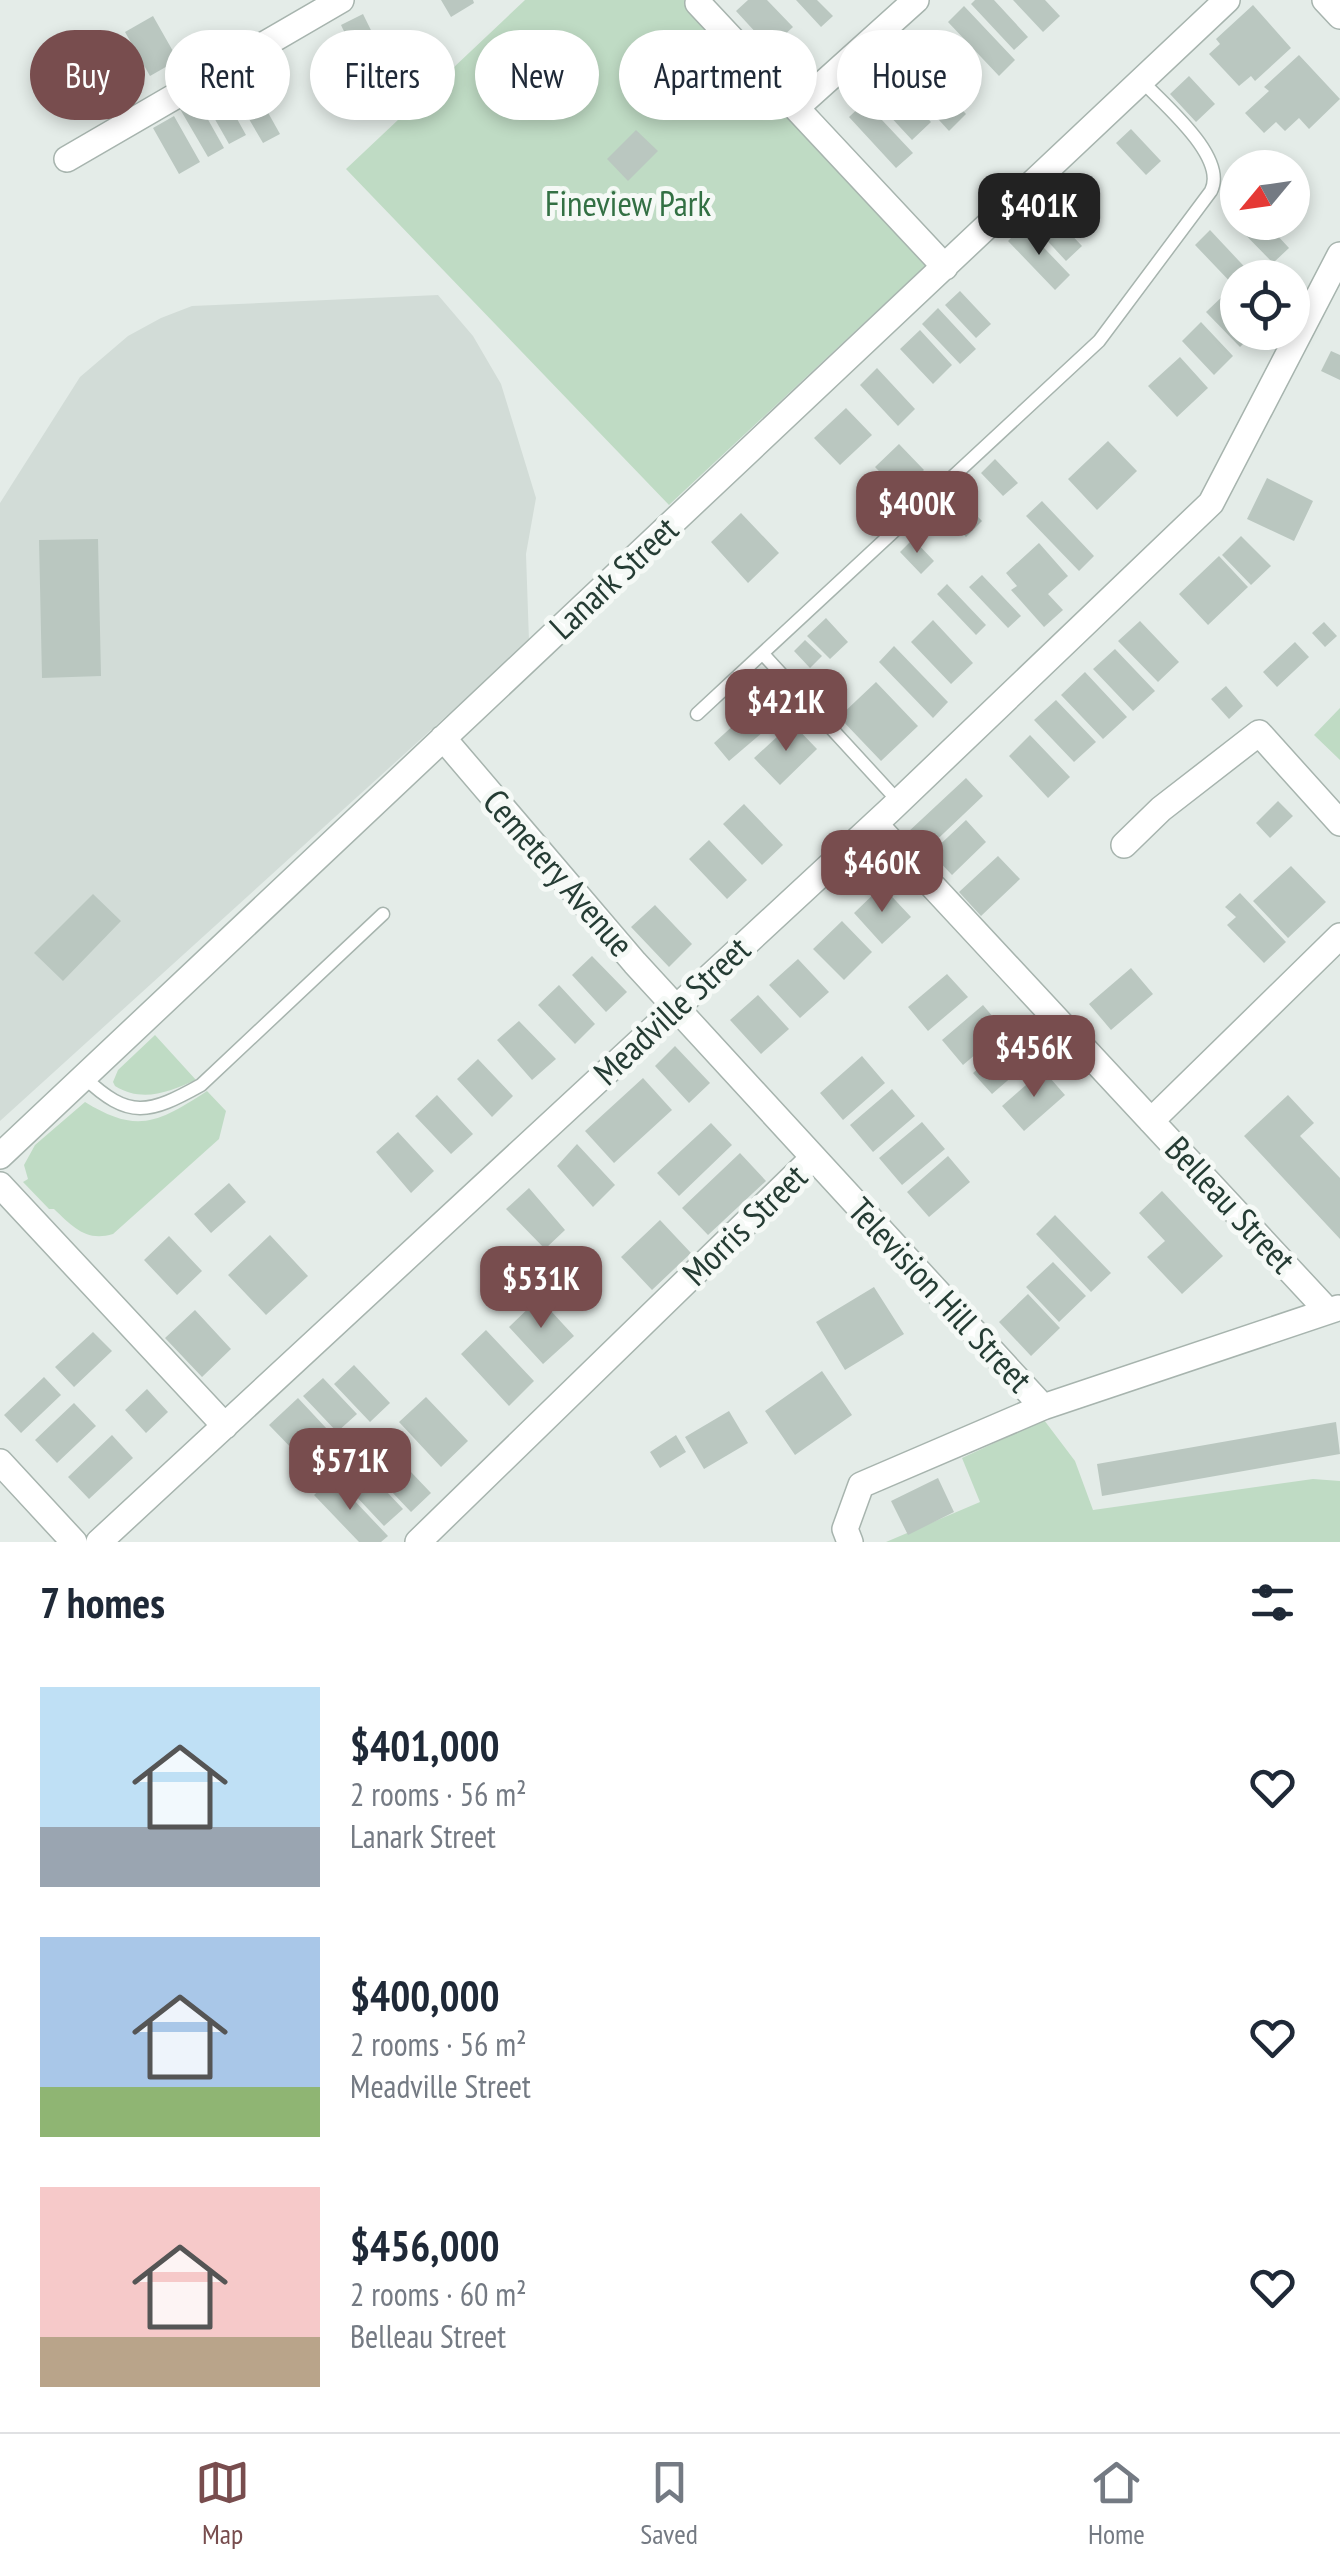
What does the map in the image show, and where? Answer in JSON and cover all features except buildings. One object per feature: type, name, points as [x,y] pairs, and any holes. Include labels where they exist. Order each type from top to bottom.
[{"type":"street","points":[[67,159],[341,0]]},
{"type":"street","points":[[817,89],[916,0]]},
{"type":"street","name":"Lanark Street","points":[[0,1156],[1227,0]]},
{"type":"street","points":[[1324,0],[1340,16]]},
{"type":"street","points":[[698,4],[722,30]]},
{"type":"street","points":[[807,120],[946,267]]},
{"type":"street","name":"Meadville Street","points":[[99,1542],[876,824],[1211,503],[1340,255]]},
{"type":"street","points":[[1124,845],[1161,809],[1259,733],[1340,823]]},
{"type":"street","name":"Cemetery Avenue","points":[[443,738],[675,1008]]},
{"type":"street","name":"Belleau Street","points":[[850,1542],[845,1529],[860,1485],[1043,1407],[1333,1308],[1151,1121],[876,824]]},
{"type":"street","points":[[1151,1121],[1340,936]]},
{"type":"street","name":"Television Hill Street","points":[[675,1008],[1043,1407]]},
{"type":"street","name":"Morris Street","points":[[418,1542],[814,1158]]},
{"type":"street","points":[[0,1185],[225,1426]]},
{"type":"street","points":[[0,1462],[74,1542]]},
{"type":"lane","points":[[698,714],[1099,340],[1210,191],[1214,176],[1202,145],[1142,81]]},
{"type":"lane","points":[[762,654],[899,802]]},
{"type":"lane","points":[[84,1077],[112,1103],[132,1110],[168,1103],[201,1085],[383,914]]},
{"type":"shaded area","points":[[438,295],[473,336],[501,384],[536,498],[526,554],[529,641],[0,1121],[0,503],[80,377],[128,336],[161,318],[192,306]]},
{"type":"green space","name":"Fineview Park","points":[[525,0],[684,0],[712,30],[619,30],[619,120],[794,120],[927,264],[669,505],[346,169],[398,120],[455,120],[455,66],[475,47],[475,120],[599,120],[599,30],[493,30]]},
{"type":"green space","points":[[1340,708],[1340,760],[1314,735]]},
{"type":"green space","points":[[155,1035],[196,1080],[146,1095],[115,1086],[118,1070]]},
{"type":"green space","points":[[207,1091],[226,1111],[219,1139],[113,1234],[95,1236],[80,1231],[49,1209],[23,1182],[28,1179],[24,1165],[35,1145],[85,1102],[119,1118],[147,1120],[175,1111]]},
{"type":"green space","points":[[1044,1420],[1075,1461],[1093,1510],[1313,1479],[1340,1481],[1340,1542],[886,1542],[980,1502],[962,1458]]}]
